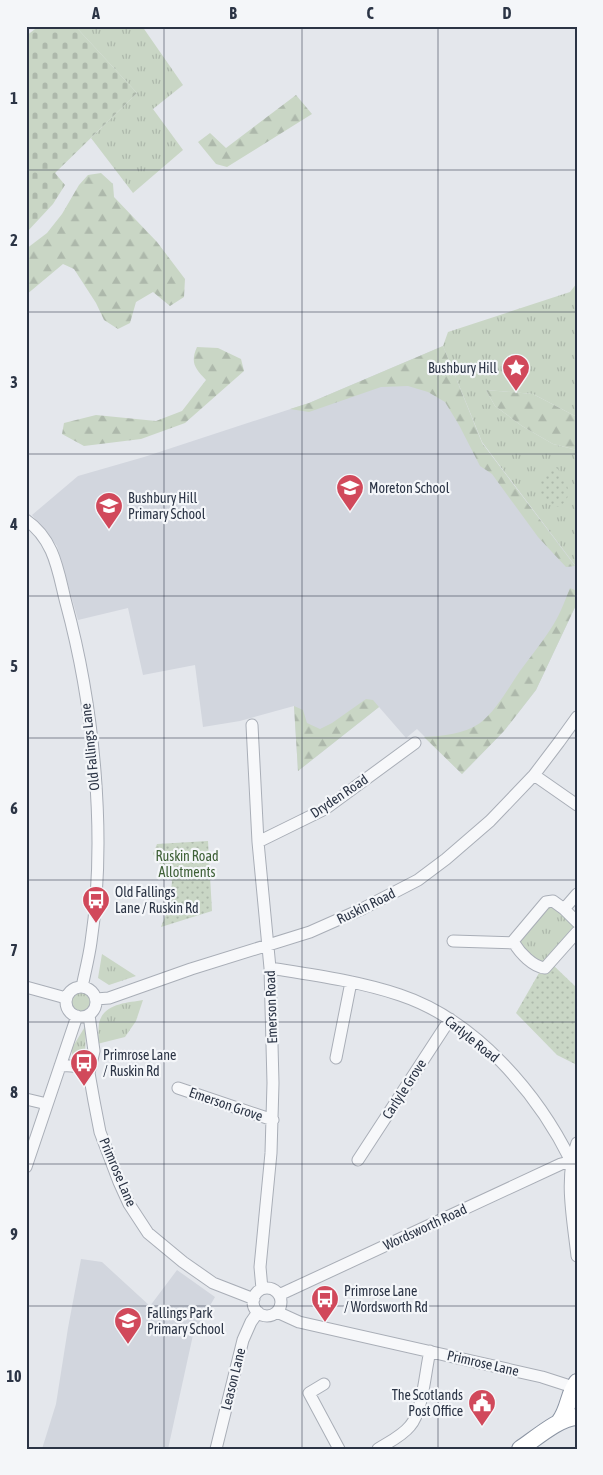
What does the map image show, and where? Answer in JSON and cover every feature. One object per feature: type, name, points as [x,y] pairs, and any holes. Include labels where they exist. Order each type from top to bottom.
[{"type":"highway","points":[[520,1449],[559,1422],[575,1400]]},
{"type":"street","name":"Old Fallings Lane","points":[[26,520],[44,536],[55,561],[76,642],[90,727],[95,781],[97,864],[91,942],[82,986]]},
{"type":"street","name":"Ruskin Road","points":[[96,999],[109,998],[191,969],[310,932],[362,910],[418,880],[446,859],[490,821],[534,774],[577,717]]},
{"type":"street","name":"Emerson Road","points":[[252,725],[258,842],[270,968],[273,1120],[260,1267],[262,1289]]},
{"type":"street","name":"Dryden Road","points":[[258,842],[326,809],[415,743]]},
{"type":"street","points":[[534,774],[577,805]]},
{"type":"street","points":[[564,909],[577,894]]},
{"type":"street","points":[[577,922],[554,902],[546,902],[514,940],[514,943],[518,950],[537,966],[545,968],[577,932]]},
{"type":"street","points":[[453,941],[514,943]]},
{"type":"street","name":"Carlyle Road","points":[[270,968],[351,982],[402,996],[450,1019],[508,1068],[530,1094],[574,1160]]},
{"type":"street","points":[[336,1058],[351,982]]},
{"type":"street","points":[[26,1167],[60,1066],[83,1015],[95,1008],[96,999],[91,990],[82,986],[72,989],[66,998],[67,1007],[73,1014],[83,1015]]},
{"type":"street","points":[[26,987],[66,998]]},
{"type":"street","name":"Primrose Lane","points":[[83,1015],[94,1051],[89,1073],[100,1132],[119,1182],[137,1218],[153,1237],[213,1283],[254,1299]]},
{"type":"street","name":"Carlyle Grove","points":[[358,1160],[450,1019]]},
{"type":"street","points":[[60,1066],[78,1066],[89,1073]]},
{"type":"street","name":"Emerson Grove","points":[[178,1088],[273,1120]]},
{"type":"street","points":[[26,1099],[47,1104]]},
{"type":"street","points":[[577,1143],[570,1181],[577,1256]]},
{"type":"street","name":"Wordsworth Road","points":[[279,1295],[574,1160]]},
{"type":"street","points":[[270,1288],[276,1291],[282,1302],[277,1312],[271,1316],[264,1316],[254,1306],[254,1299],[262,1289],[270,1288]]},
{"type":"street","name":"Leason Lane","points":[[216,1449],[243,1340],[258,1312]]},
{"type":"street","name":"Primrose Lane","points":[[277,1312],[299,1322],[542,1377],[575,1400]]},
{"type":"street","points":[[378,1449],[402,1434],[413,1420],[419,1406],[430,1352]]},
{"type":"street","points":[[324,1384],[309,1394],[339,1449]]},
{"type":"shaded area","name":"Moreton School","points":[[443,346],[482,443],[577,568],[577,603],[536,690],[504,731],[462,774],[417,729],[406,738],[379,707],[298,771],[294,706],[240,721],[203,727],[195,665],[143,675],[128,608],[78,620],[57,546],[32,515],[78,476],[144,457],[309,403]]},
{"type":"shaded area","name":"Fallings Park Primary School","points":[[81,1259],[102,1262],[150,1306],[177,1270],[215,1297],[193,1335],[168,1449],[42,1449],[56,1404]]},
{"type":"green space","points":[[39,26],[75,26],[137,93],[55,173],[65,185],[53,204],[26,233],[26,36]]},
{"type":"green space","points":[[75,26],[142,26],[183,85],[153,109],[183,150],[133,193],[91,138],[137,93]]},
{"type":"green space","points":[[296,95],[312,114],[227,167],[216,164],[198,142],[210,133],[226,148]]},
{"type":"green space","points":[[101,173],[113,184],[114,197],[157,242],[185,279],[184,297],[170,306],[153,292],[136,302],[130,323],[118,329],[104,320],[96,303],[74,269],[63,264],[26,295],[26,249],[47,233],[62,214],[79,185],[88,175]]},
{"type":"green space","points":[[577,283],[577,417],[533,394],[486,390],[495,406],[522,426],[553,444],[577,450],[577,568],[482,442],[443,346],[448,332],[570,292]]},
{"type":"green space","points":[[443,346],[482,443],[575,566],[566,567],[538,537],[492,474],[480,466],[445,402],[428,392],[408,386],[381,387],[309,412],[290,409],[309,403]]},
{"type":"green space","points":[[197,347],[218,348],[241,359],[244,371],[185,423],[141,439],[84,446],[62,434],[64,423],[96,415],[156,421],[182,411],[206,380],[195,365],[194,357]]},
{"type":"green space","points":[[486,390],[533,394],[577,417],[577,450],[553,444],[522,426],[495,406]]},
{"type":"green space","points":[[553,466],[557,467],[568,488],[567,497],[559,507],[544,501],[539,490],[542,477]]},
{"type":"green space","points":[[570,588],[577,591],[577,603],[536,690],[504,731],[462,774],[424,737],[460,732],[474,727],[486,718],[553,625]]},
{"type":"green space","points":[[366,699],[373,700],[379,707],[298,771],[294,706],[303,710],[307,723],[320,729],[332,723]]},
{"type":"green space","name":"Ruskin Road Allotments","points":[[208,841],[212,911],[161,927],[170,904],[172,881],[153,854],[157,844]]},
{"type":"green space","points":[[553,907],[572,922],[573,927],[543,963],[539,963],[519,946],[519,942],[547,908]]},
{"type":"green space","points":[[102,954],[136,976],[109,985],[98,978]]},
{"type":"green space","points":[[553,965],[577,988],[577,1065],[557,1055],[516,1013],[539,973],[542,974]]},
{"type":"green space","points":[[80,992],[87,995],[90,1002],[87,1009],[80,1012],[73,1009],[70,1002],[73,995]]},
{"type":"green space","points":[[143,1000],[136,1021],[125,1037],[97,1044],[99,1023],[106,1011],[123,1003]]},
{"type":"green space","points":[[86,1025],[85,1056],[80,1059],[72,1055],[72,1048]]},
{"type":"place","name":"Bushbury Hill","points":[[516,392]]},
{"type":"place","name":"Moreton School","points":[[350,512]]},
{"type":"place","name":"Bushbury Hill Primary School","points":[[109,530]]},
{"type":"place","name":"Old Fallings Lane / Ruskin Rd","points":[[96,924]]},
{"type":"place","name":"Primrose Lane / Ruskin Rd","points":[[84,1087]]},
{"type":"place","name":"Primrose Lane / Wordsworth Rd","points":[[325,1323]]},
{"type":"place","name":"Fallings Park Primary School","points":[[128,1345]]},
{"type":"place","name":"The Scotlands Post Office","points":[[482,1427]]}]
